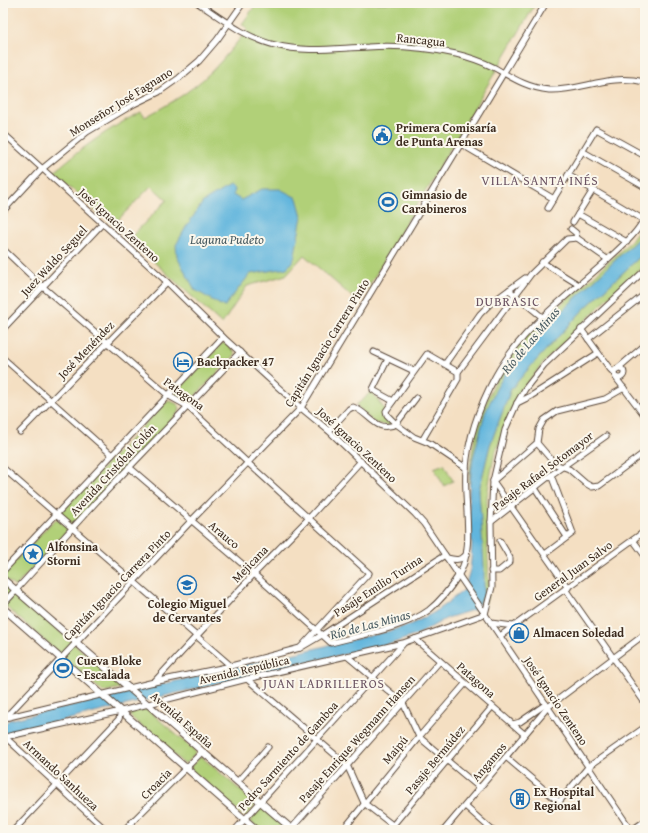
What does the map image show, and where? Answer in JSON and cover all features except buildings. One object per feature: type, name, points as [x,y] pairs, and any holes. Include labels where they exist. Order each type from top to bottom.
[{"type":"main road","name":"Avenida España","points":[[3,579],[291,829]]},
{"type":"main road","name":"Avenida Cristóbal Colón","points":[[3,604],[16,590]]},
{"type":"main road","points":[[3,608],[257,830]]},
{"type":"street","name":"Rancagua","points":[[198,3],[228,23],[259,40],[288,48],[321,50],[388,47],[435,51],[469,58],[489,66],[528,86],[549,90],[562,90],[615,80],[645,82]]},
{"type":"street","name":"Monseñor José Fagnano","points":[[3,211],[42,169],[87,132],[159,92],[199,61],[243,3]]},
{"type":"street","name":"Capitán Ignacio Carrera Pinto","points":[[5,718],[191,520],[301,408],[546,3]]},
{"type":"street","points":[[548,208],[596,129],[645,156]]},
{"type":"street","name":"José Ignacio Zenteno","points":[[3,133],[167,282],[223,337],[301,408],[329,430],[415,514],[424,524],[446,556],[632,830]]},
{"type":"street","points":[[461,144],[554,199]]},
{"type":"street","points":[[582,151],[645,187]]},
{"type":"street","points":[[322,635],[331,643],[391,627],[416,618],[428,611],[437,603],[460,578],[465,564],[468,541],[465,492],[466,468],[474,425],[495,377],[520,339],[627,242],[644,218],[568,175]]},
{"type":"street","points":[[573,222],[593,190]]},
{"type":"street","points":[[578,214],[627,242]]},
{"type":"street","name":"Juez Waldo Seguel","points":[[3,329],[102,224]]},
{"type":"street","points":[[571,229],[576,233],[577,238],[607,259]]},
{"type":"street","points":[[423,440],[458,379],[458,372],[531,274],[567,239],[577,238]]},
{"type":"street","name":"Patagona","points":[[3,249],[106,343],[169,396],[187,406],[369,573],[316,629]]},
{"type":"street","points":[[542,262],[579,285]]},
{"type":"street","points":[[484,612],[492,586],[491,522],[493,481],[505,430],[517,403],[534,376],[581,329],[645,270]]},
{"type":"street","points":[[445,364],[480,314],[491,303],[531,274]]},
{"type":"street","name":"José Menéndez","points":[[20,432],[167,282]]},
{"type":"street","points":[[509,290],[542,318]]},
{"type":"street","points":[[588,339],[645,294]]},
{"type":"street","points":[[581,329],[598,353],[622,378],[633,354]]},
{"type":"street","name":"Avenida Cristóbal Colón","points":[[3,571],[223,337]]},
{"type":"street","points":[[616,373],[633,354],[645,345]]},
{"type":"street","name":"Avenida Cristóbal Colón","points":[[16,590],[187,406],[240,352]]},
{"type":"street","points":[[374,352],[414,371]]},
{"type":"street","points":[[517,403],[531,396],[598,353]]},
{"type":"street","points":[[458,372],[427,354],[386,411],[387,415],[396,424],[414,437],[423,440],[466,468]]},
{"type":"street","points":[[3,358],[112,455]]},
{"type":"street","points":[[388,359],[373,390],[393,401]]},
{"type":"street","points":[[616,373],[623,369],[624,388]]},
{"type":"street","points":[[616,373],[624,388],[645,416]]},
{"type":"street","points":[[493,481],[537,443],[541,424],[544,420],[557,411],[605,399],[624,388]]},
{"type":"street","points":[[329,430],[349,409],[353,407],[378,424],[392,426],[396,424],[416,398]]},
{"type":"street","name":"Pasaje Rafael Sotomayor","points":[[491,522],[551,475],[606,436]]},
{"type":"street","points":[[537,443],[555,464],[569,470],[592,487],[599,486],[645,452]]},
{"type":"street","name":"Mejicana","points":[[154,682],[361,461]]},
{"type":"street","points":[[3,468],[231,666]]},
{"type":"street","name":"Arauco","points":[[129,468],[254,574],[322,635]]},
{"type":"street","points":[[545,554],[573,533],[551,475]]},
{"type":"street","points":[[493,481],[545,554],[566,588],[645,703]]},
{"type":"street","points":[[535,488],[567,538]]},
{"type":"street","name":"General Juan Salvo","points":[[500,636],[645,532]]},
{"type":"street","points":[[634,540],[645,556]]},
{"type":"street","points":[[492,571],[499,571],[510,562],[510,558],[500,541]]},
{"type":"street","points":[[446,556],[456,560],[467,554]]},
{"type":"street","name":"Pasaje Emilio Turina","points":[[300,648],[446,556]]},
{"type":"street","name":"Avenida República","points":[[4,736],[403,643],[484,612]]},
{"type":"street","points":[[492,623],[513,626]]},
{"type":"street","points":[[300,648],[316,629]]},
{"type":"street","points":[[513,724],[520,722],[547,705],[645,634]]},
{"type":"street","name":"Patagona","points":[[415,639],[524,734]]},
{"type":"street","name":"Pedro Sarmiento de Gamboa","points":[[235,830],[403,643]]},
{"type":"street","name":"Avenida República","points":[[5,718],[154,682],[231,666],[300,648]]},
{"type":"street","points":[[347,656],[403,703],[419,737],[480,788]]},
{"type":"street","name":"Pasaje Enrique Wegmann Hansen","points":[[291,829],[440,661]]},
{"type":"street","points":[[247,679],[347,765],[364,803],[399,830]]},
{"type":"street","name":"Maipú","points":[[343,830],[419,737],[465,684]]},
{"type":"street","name":"Angamos","points":[[444,830],[506,757],[547,705]]},
{"type":"street","name":"Pasaje Bermúdez","points":[[393,825],[492,707]]},
{"type":"street","points":[[14,830],[118,719],[119,710]]},
{"type":"street","points":[[506,757],[559,802],[588,767],[645,727]]},
{"type":"street","name":"Armando Sanhueza","points":[[4,736],[106,830]]},
{"type":"street","points":[[237,782],[268,747]]},
{"type":"street","name":"Croacia","points":[[124,830],[202,752]]},
{"type":"street","points":[[465,806],[492,830]]},
{"type":"street","points":[[632,830],[645,821]]},
{"type":"green space","points":[[257,3],[536,3],[359,303],[304,255],[286,275],[247,286],[222,324],[129,239],[167,200],[151,186],[113,225],[104,216],[102,217],[54,172],[74,155],[106,132],[141,112],[145,117],[177,99],[203,80],[248,29],[242,24]]},
{"type":"green space","points":[[645,222],[645,232],[564,309],[506,372],[485,413],[473,458],[469,483],[470,464],[478,425],[502,369],[525,338],[622,250],[640,230]]},
{"type":"green space","points":[[645,252],[645,266],[622,284],[545,361],[522,389],[510,412],[494,457],[487,497],[489,592],[484,608],[480,601],[484,595],[479,490],[490,445],[511,389],[583,310]]},
{"type":"green space","points":[[222,343],[225,343],[235,355],[190,401],[183,401],[180,399],[175,394]]},
{"type":"green space","points":[[371,391],[386,411],[385,417],[392,426],[374,423],[356,405]]},
{"type":"green space","points":[[170,401],[177,404],[180,408],[179,412],[74,524],[71,524],[62,515],[62,511],[160,408]]},
{"type":"green space","points":[[444,464],[453,481],[444,486],[434,468]]},
{"type":"green space","points":[[54,520],[58,520],[67,528],[67,531],[16,586],[14,586],[3,577],[3,574]]},
{"type":"green space","points":[[3,582],[124,687],[103,692],[3,604]]},
{"type":"green space","points":[[147,709],[195,751],[195,754],[187,763],[183,763],[130,716],[131,712]]},
{"type":"green space","points":[[200,757],[255,803],[255,806],[247,815],[243,816],[191,770],[191,766]]},
{"type":"green space","points":[[260,809],[263,809],[287,830],[260,830],[251,822],[251,819]]},
{"type":"water","name":"Laguna Pudeto","points":[[229,186],[234,189],[233,195],[241,200],[262,189],[280,189],[297,198],[302,216],[294,259],[287,268],[250,274],[224,307],[195,290],[177,257],[176,245],[203,202]]},
{"type":"water","points":[[645,232],[645,252],[583,310],[511,389],[490,445],[479,490],[484,566],[484,595],[476,609],[447,618],[419,634],[393,643],[151,699],[5,735],[5,723],[9,720],[390,631],[412,624],[435,612],[464,590],[471,561],[472,543],[469,517],[469,491],[473,458],[485,413],[496,389],[506,372],[564,309]]},
{"type":"place","name":"Primera Comisaría de Punta Arenas","points":[[382,135]]},
{"type":"place","name":"Gimnasio de Carabineros","points":[[388,202]]},
{"type":"place","name":"Backpacker 47","points":[[183,362]]},
{"type":"place","name":"Alfonsina Storni","points":[[33,554]]},
{"type":"place","name":"Colegio Miguel de Cervantes","points":[[187,585]]},
{"type":"place","name":"Almacen Soledad","points":[[519,633]]},
{"type":"place","name":"Cueva Bloke - Escalada","points":[[63,668]]},
{"type":"place","name":"Ex Hospital Regional","points":[[520,799]]},
{"type":"district","name":"VILLA SANTA INÉS","points":[[540,180]]},
{"type":"district","name":"DUBRASIC","points":[[508,301]]},
{"type":"district","name":"JUAN LADRILLEROS","points":[[324,683]]},
{"type":"water label","name":"Río de Las Minas","points":[[530,340]]},
{"type":"water label","name":"Río de Las Minas","points":[[370,624]]}]
